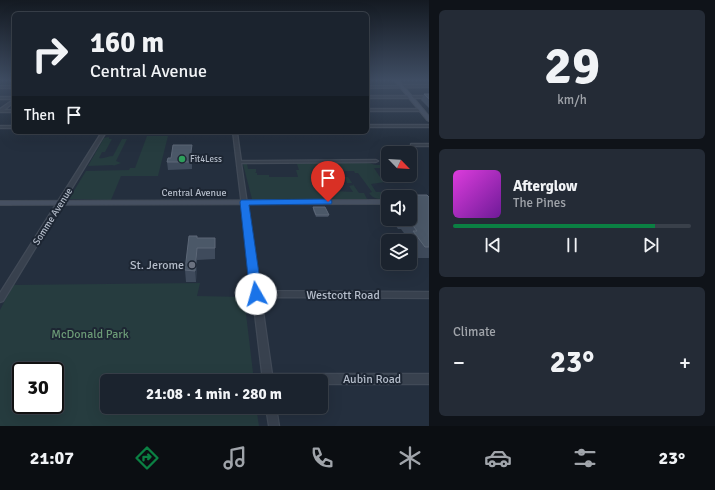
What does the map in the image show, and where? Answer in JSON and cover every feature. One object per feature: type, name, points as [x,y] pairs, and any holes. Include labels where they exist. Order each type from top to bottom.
[{"type":"street","points":[[413,101],[429,119]]},
{"type":"street","points":[[0,111],[12,102]]},
{"type":"street","points":[[369,110],[421,110]]},
{"type":"street","points":[[0,111],[12,111]]},
{"type":"street","points":[[369,126],[429,126]]},
{"type":"street","points":[[0,127],[12,127]]},
{"type":"street","name":"Somme Avenue","points":[[0,299],[103,134]]},
{"type":"street","points":[[235,134],[267,374]]},
{"type":"street","points":[[412,145],[429,145]]},
{"type":"street","points":[[239,162],[376,161]]},
{"type":"street","name":"Central Avenue","points":[[0,203],[381,202]]},
{"type":"street","name":"Westcott Road","points":[[256,294],[429,295]]},
{"type":"street","name":"Aubin Road","points":[[328,380],[429,379]]},
{"type":"street","points":[[272,414],[274,426]]},
{"type":"green space","points":[[147,136],[168,136],[158,176],[121,176],[111,200],[69,199],[86,171],[129,170],[130,168],[135,168]]},
{"type":"green space","points":[[109,137],[109,139],[112,139],[105,152],[102,152],[99,158],[113,156],[122,139],[127,139],[116,161],[121,163],[113,166],[114,165],[88,166],[104,138]]},
{"type":"green space","points":[[293,162],[365,162],[381,165],[381,168],[374,168],[381,178],[381,182],[385,182],[371,184],[376,192],[381,192],[381,199],[373,197],[369,193],[372,192],[358,173],[355,173],[354,171],[314,171],[316,176],[322,176],[324,181],[329,181],[332,188],[327,189],[353,192],[349,186],[354,185],[359,193],[364,193],[367,199],[252,199],[243,164],[247,164],[248,169],[256,169],[255,173],[257,173],[257,175],[269,175],[269,177],[298,177],[296,170],[299,170],[297,164],[293,164]]},
{"type":"green space","points":[[327,177],[348,177],[352,183],[347,183],[345,178]]},
{"type":"green space","name":"McDonald Park","points":[[200,283],[197,296],[244,297],[253,374],[100,374],[100,414],[257,414],[259,426],[0,426],[0,310],[13,285]]},
{"type":"building","points":[[173,145],[192,145],[190,158],[192,158],[192,162],[167,162],[168,158],[171,158]]},
{"type":"building","points":[[417,195],[427,195],[429,197],[429,247],[425,247],[417,236],[417,234],[413,231],[417,231],[413,226],[417,226]]},
{"type":"building","points":[[313,207],[325,207],[329,215],[316,215]]},
{"type":"building","points":[[189,236],[197,236],[197,238],[215,238],[215,248],[197,248],[195,271],[185,270]]},
{"type":"place","name":"Fit4Less","points":[[182,159]]},
{"type":"place","name":"St. Jerome","points":[[192,265]]},
{"type":"route","points":[[256,294],[244,202],[328,202]]}]
